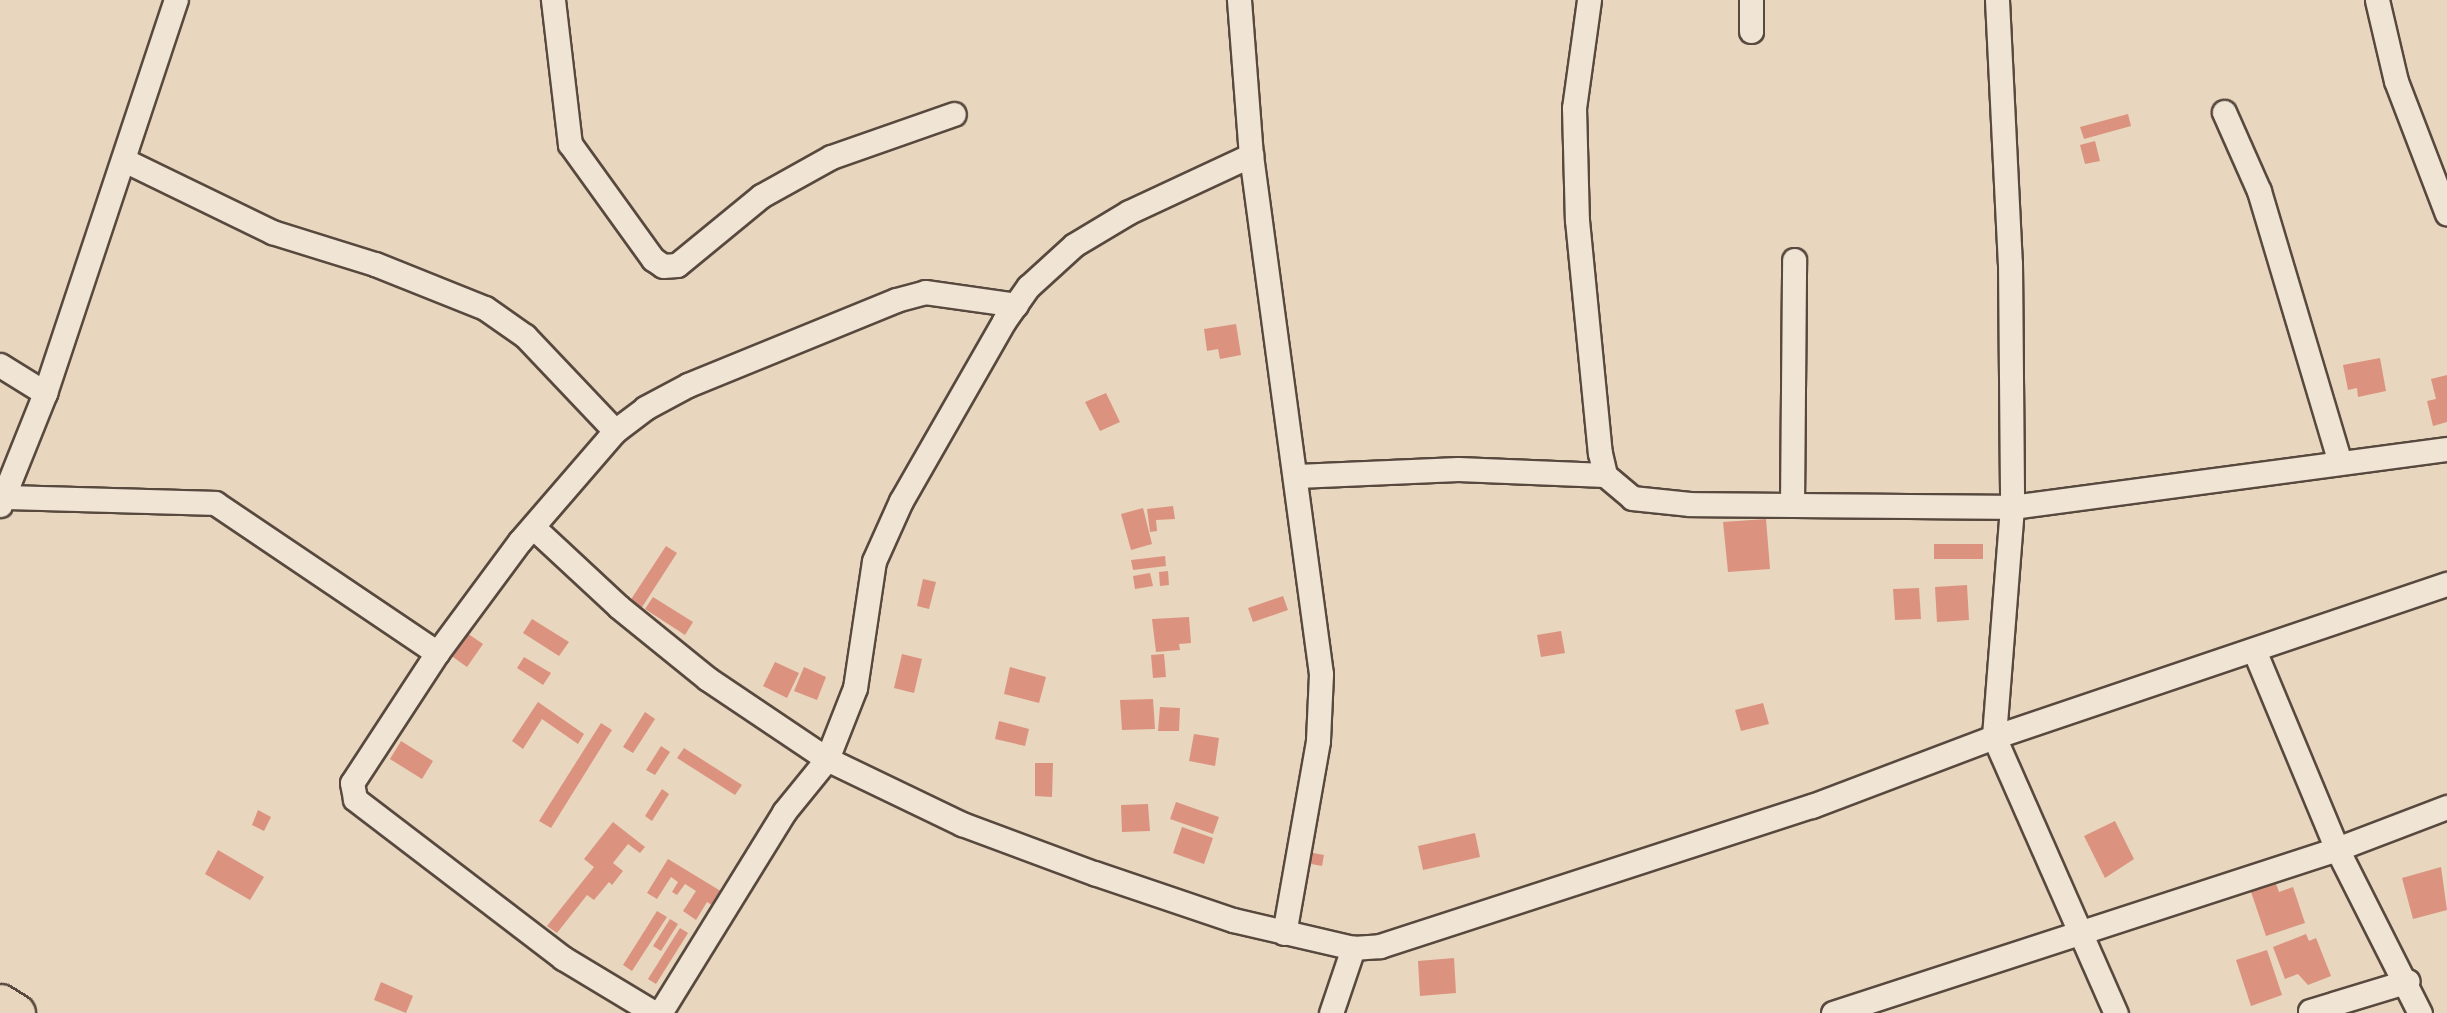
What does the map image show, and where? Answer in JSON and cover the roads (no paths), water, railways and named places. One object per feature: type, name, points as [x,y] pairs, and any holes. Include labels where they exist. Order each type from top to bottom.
[{"type":"main road","points":[[0,1003],[16,1013]]},
{"type":"street","points":[[176,0],[45,393],[2,501],[215,503],[437,653]]},
{"type":"street","points":[[553,0],[570,144],[663,266],[677,265],[761,196],[831,158],[954,114]]},
{"type":"street","points":[[1239,0],[1251,155],[1297,476],[1321,674],[1320,713],[1284,933]]},
{"type":"street","points":[[1589,0],[1574,108],[1577,220],[1605,475]]},
{"type":"street","points":[[1751,0],[1751,31]]},
{"type":"street","points":[[1997,0],[2010,263],[2012,508],[1994,737],[2084,932],[2116,1013]]},
{"type":"street","points":[[2377,0],[2396,81],[2447,214]]},
{"type":"street","points":[[2224,113],[2259,191],[2340,462]]},
{"type":"street","points":[[660,1013],[784,812],[827,759],[855,688],[874,561],[901,501],[1028,287],[1074,245],[1129,212],[1251,155]]},
{"type":"street","points":[[124,160],[272,232],[375,264],[485,308],[525,335],[615,431]]},
{"type":"street","points":[[1792,505],[1794,260]]},
{"type":"street","points":[[654,1013],[563,958],[355,799],[352,783],[437,653],[533,527],[615,431],[645,408],[688,385],[896,300],[925,292],[1016,305]]},
{"type":"street","points":[[0,365],[45,393]]},
{"type":"street","points":[[1297,476],[1458,469],[1605,475],[1632,498],[1690,504],[2012,508],[2447,449]]},
{"type":"street","points":[[533,527],[619,607],[708,679],[827,759],[974,828],[1195,908],[1284,933],[1353,948],[1380,946],[1812,806],[1994,737],[2447,584]]},
{"type":"street","points":[[2254,650],[2337,849],[2408,981],[2420,1013]]},
{"type":"street","points":[[1833,1013],[1862,1009],[2084,932],[2337,849],[2447,807]]},
{"type":"street","points":[[1331,1013],[1353,948]]},
{"type":"street","points":[[2310,1011],[2408,981]]}]
